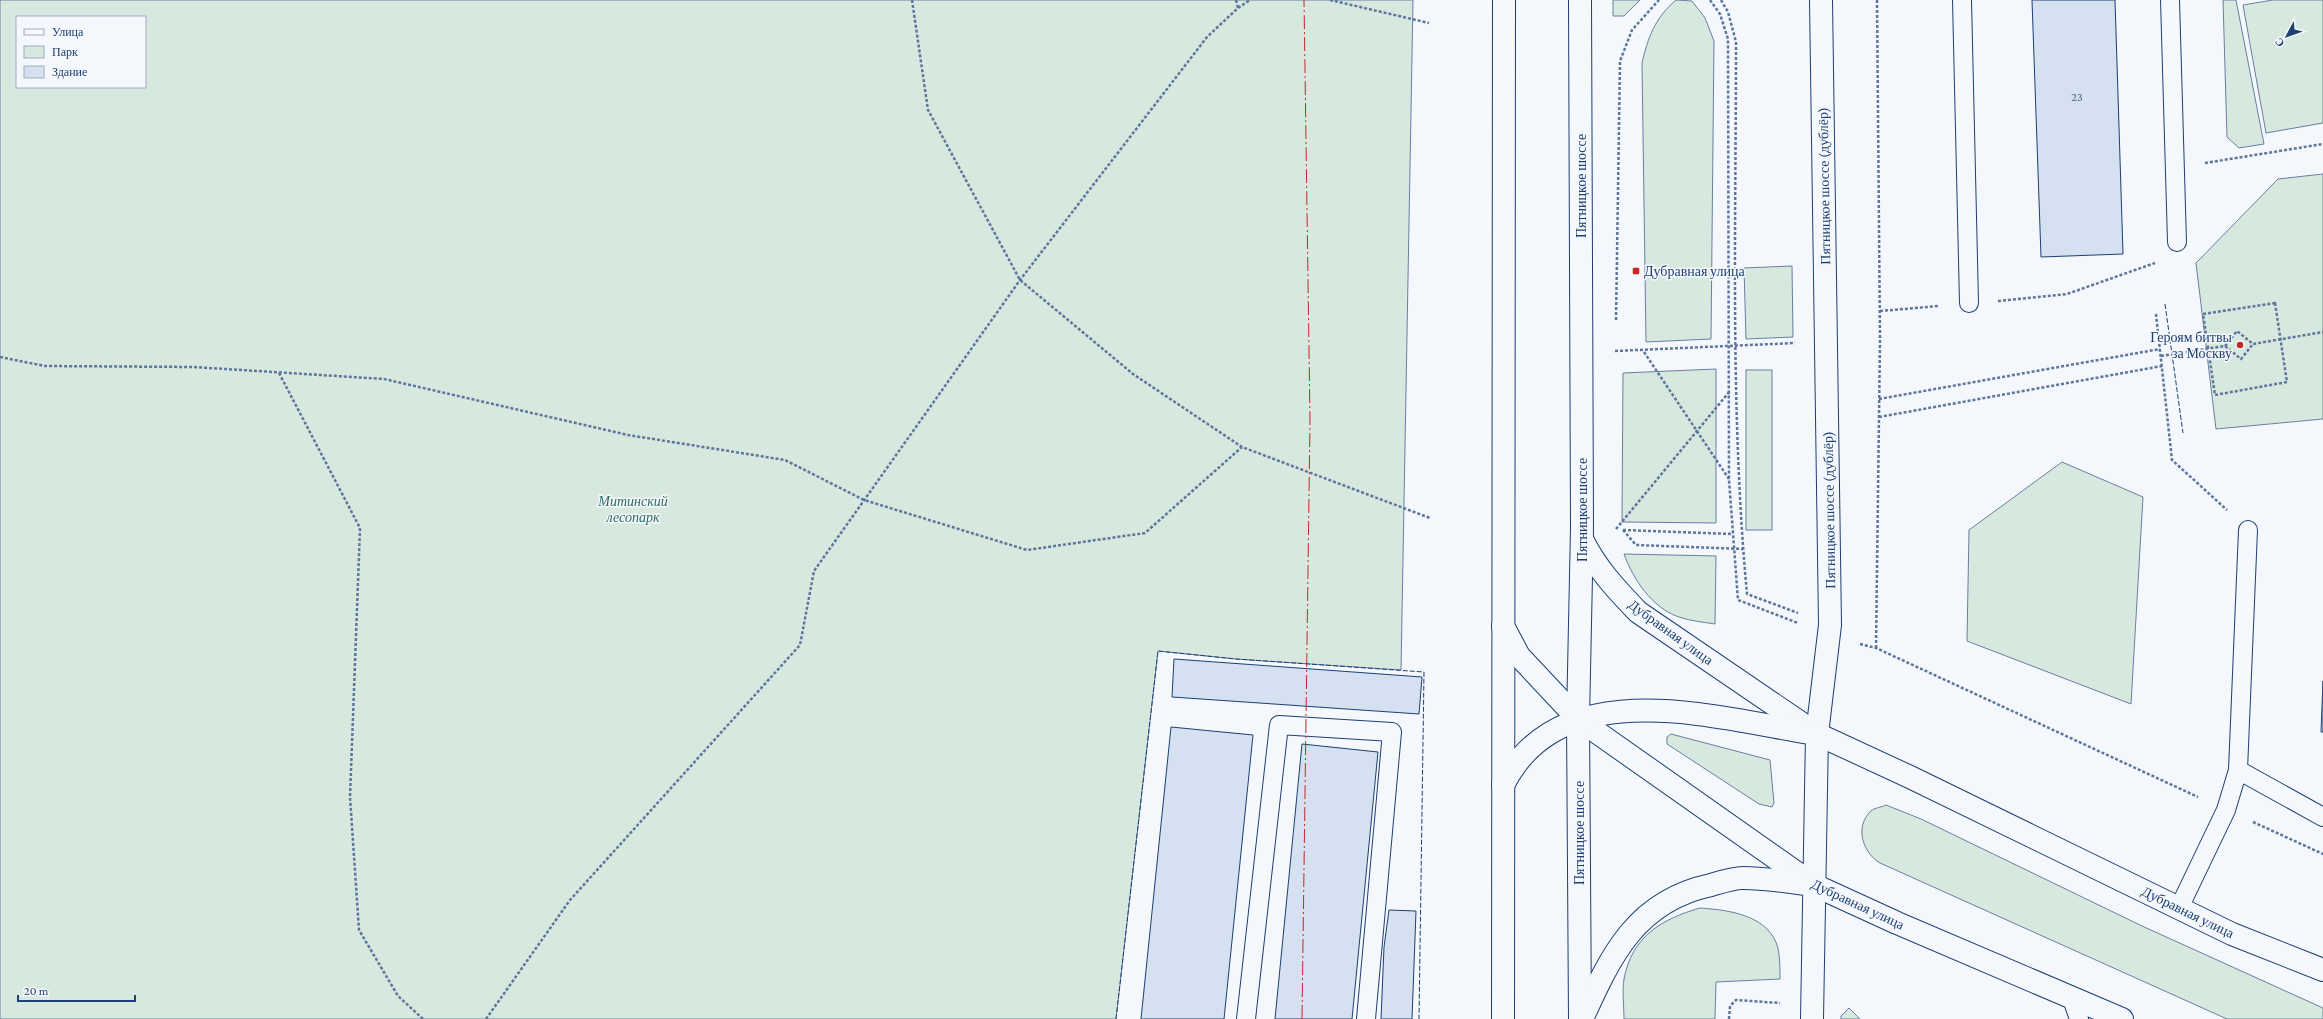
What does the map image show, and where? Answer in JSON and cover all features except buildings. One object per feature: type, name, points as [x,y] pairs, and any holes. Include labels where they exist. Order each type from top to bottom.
[{"type":"main road","points":[[1503,1019],[1504,0]]},
{"type":"main road","name":"Пятницкое шоссе","points":[[1580,0],[1582,539],[1578,719],[1581,1019]]},
{"type":"main road","name":"Пятницкое шоссе (дублёр)","points":[[1812,1012],[1817,734],[1830,630],[1821,0]]},
{"type":"main road","name":"Дубравная улица","points":[[1582,539],[1596,565],[1613,587],[1638,612],[1817,734],[2232,934],[2323,970]]},
{"type":"main road","name":"Дубравная улица","points":[[1503,626],[1519,656],[1578,719],[1814,885],[2076,1009],[2122,1019]]},
{"type":"main road","name":"Дубравная улица","points":[[1503,785],[1522,754],[1547,736],[1578,719],[1619,712],[1664,710],[1817,734]]},
{"type":"main road","points":[[1581,1019],[1600,979],[1620,945],[1651,910],[1688,890],[1742,878],[1814,885]]},
{"type":"lane","points":[[1962,0],[1969,303]]},
{"type":"lane","points":[[2170,0],[2177,242]]},
{"type":"lane","points":[[2179,908],[2226,810],[2238,770],[2248,530]]},
{"type":"lane","points":[[1246,1019],[1279,725],[1392,732],[1366,1019]]},
{"type":"lane","points":[[2238,770],[2323,817]]},
{"type":"path","points":[[912,0],[928,110],[1020,280],[1133,374],[1242,447],[1430,518]]},
{"type":"path","points":[[1236,0],[1238,8]]},
{"type":"path","points":[[486,1019],[570,900],[800,645],[814,571],[1020,280],[1207,37],[1238,8],[1250,0]]},
{"type":"path","points":[[1330,0],[1429,23]]},
{"type":"path","points":[[1616,321],[1620,61],[1632,30],[1658,0]]},
{"type":"path","points":[[1710,0],[1720,14],[1728,39],[1730,480],[1732,534],[1738,600],[1830,630]]},
{"type":"path","points":[[1721,0],[1728,12],[1736,42],[1736,346],[1743,549],[1747,594],[1876,648],[2323,854]]},
{"type":"path","points":[[1876,648],[1880,311],[1877,0]]},
{"type":"path","points":[[2175,168],[2323,144]]},
{"type":"path","points":[[1880,311],[2067,294],[2159,261],[2177,242]]},
{"type":"path","points":[[2275,303],[2280,340],[2287,382],[2215,395],[2203,314],[2275,303]]},
{"type":"path","points":[[2156,314],[2172,460],[2248,530]]},
{"type":"path","points":[[2161,356],[2225,346],[2237,331],[2253,344]]},
{"type":"path","points":[[2225,346],[2241,359],[2253,344],[2323,332]]},
{"type":"path","points":[[1615,345],[1615,352],[1799,343]]},
{"type":"path","points":[[1879,399],[2160,349]]},
{"type":"path","points":[[1643,351],[1730,480]]},
{"type":"path","points":[[0,357],[45,366],[194,367],[384,379],[628,435],[785,460],[864,500],[1027,550],[1145,534],[1242,447]]},
{"type":"path","points":[[1879,417],[2162,366]]},
{"type":"path","points":[[279,372],[360,528],[350,797],[359,930],[398,996],[423,1019]]},
{"type":"path","points":[[1616,522],[1616,530],[1730,391]]},
{"type":"path","points":[[1732,534],[1623,530],[1636,545],[1743,549]]},
{"type":"path","points":[[1729,1019],[1730,1006],[1736,1000],[1812,1012]]},
{"type":"green space","name":"Митинский лесопарк","points":[[0,0],[1413,0],[1401,670],[1236,659],[1158,651],[1116,1019],[0,1019]]},
{"type":"green space","points":[[1613,0],[1640,0],[1624,16],[1613,16]]},
{"type":"green space","points":[[1676,0],[1692,1],[1705,18],[1714,41],[1711,339],[1646,342],[1642,63],[1653,28]]},
{"type":"green space","points":[[2223,0],[2236,0],[2264,144],[2239,148],[2227,137]]},
{"type":"green space","points":[[2273,0],[2323,0],[2323,123],[2266,133],[2243,5]]},
{"type":"green space","points":[[2323,174],[2323,419],[2216,429],[2196,263],[2278,179]]},
{"type":"green space","points":[[1792,266],[1793,337],[1746,339],[1744,268]]},
{"type":"green space","points":[[1716,369],[1716,523],[1622,522],[1623,373]]},
{"type":"green space","points":[[1746,370],[1772,370],[1772,530],[1746,530]]},
{"type":"green space","points":[[2062,462],[2143,497],[2131,704],[1967,641],[1969,530]]},
{"type":"green space","points":[[1624,554],[1716,556],[1715,624],[1679,617],[1660,607],[1638,583]]},
{"type":"green space","points":[[1671,734],[1770,760],[1774,803],[1772,807],[1759,804],[1667,744],[1667,737]]},
{"type":"green space","points":[[1886,805],[1921,819],[2142,926],[2323,1008],[2323,1019],[2227,1019],[1880,863],[1869,853],[1865,846],[1862,832],[1866,817],[1871,811]]},
{"type":"green space","points":[[1700,908],[1723,910],[1746,916],[1757,921],[1766,928],[1773,937],[1778,948],[1780,960],[1780,979],[1716,982],[1715,1019],[1624,1019],[1624,979],[1628,964],[1634,951],[1651,932],[1661,924],[1686,912]]},
{"type":"green space","points":[[1849,1008],[1860,1019],[1841,1019],[1841,1016]]},
{"type":"fence","points":[[2165,304],[2183,433]]},
{"type":"fence","points":[[1116,1019],[1158,651],[1236,659],[1424,672],[1419,1019]]},
{"type":"power","points":[[1302,1019],[1310,420],[1304,0]]},
{"type":"place","name":"Дубравная улица","points":[[1636,271]]},
{"type":"place","name":"Героям битвы за Москву","points":[[2240,345]]}]
